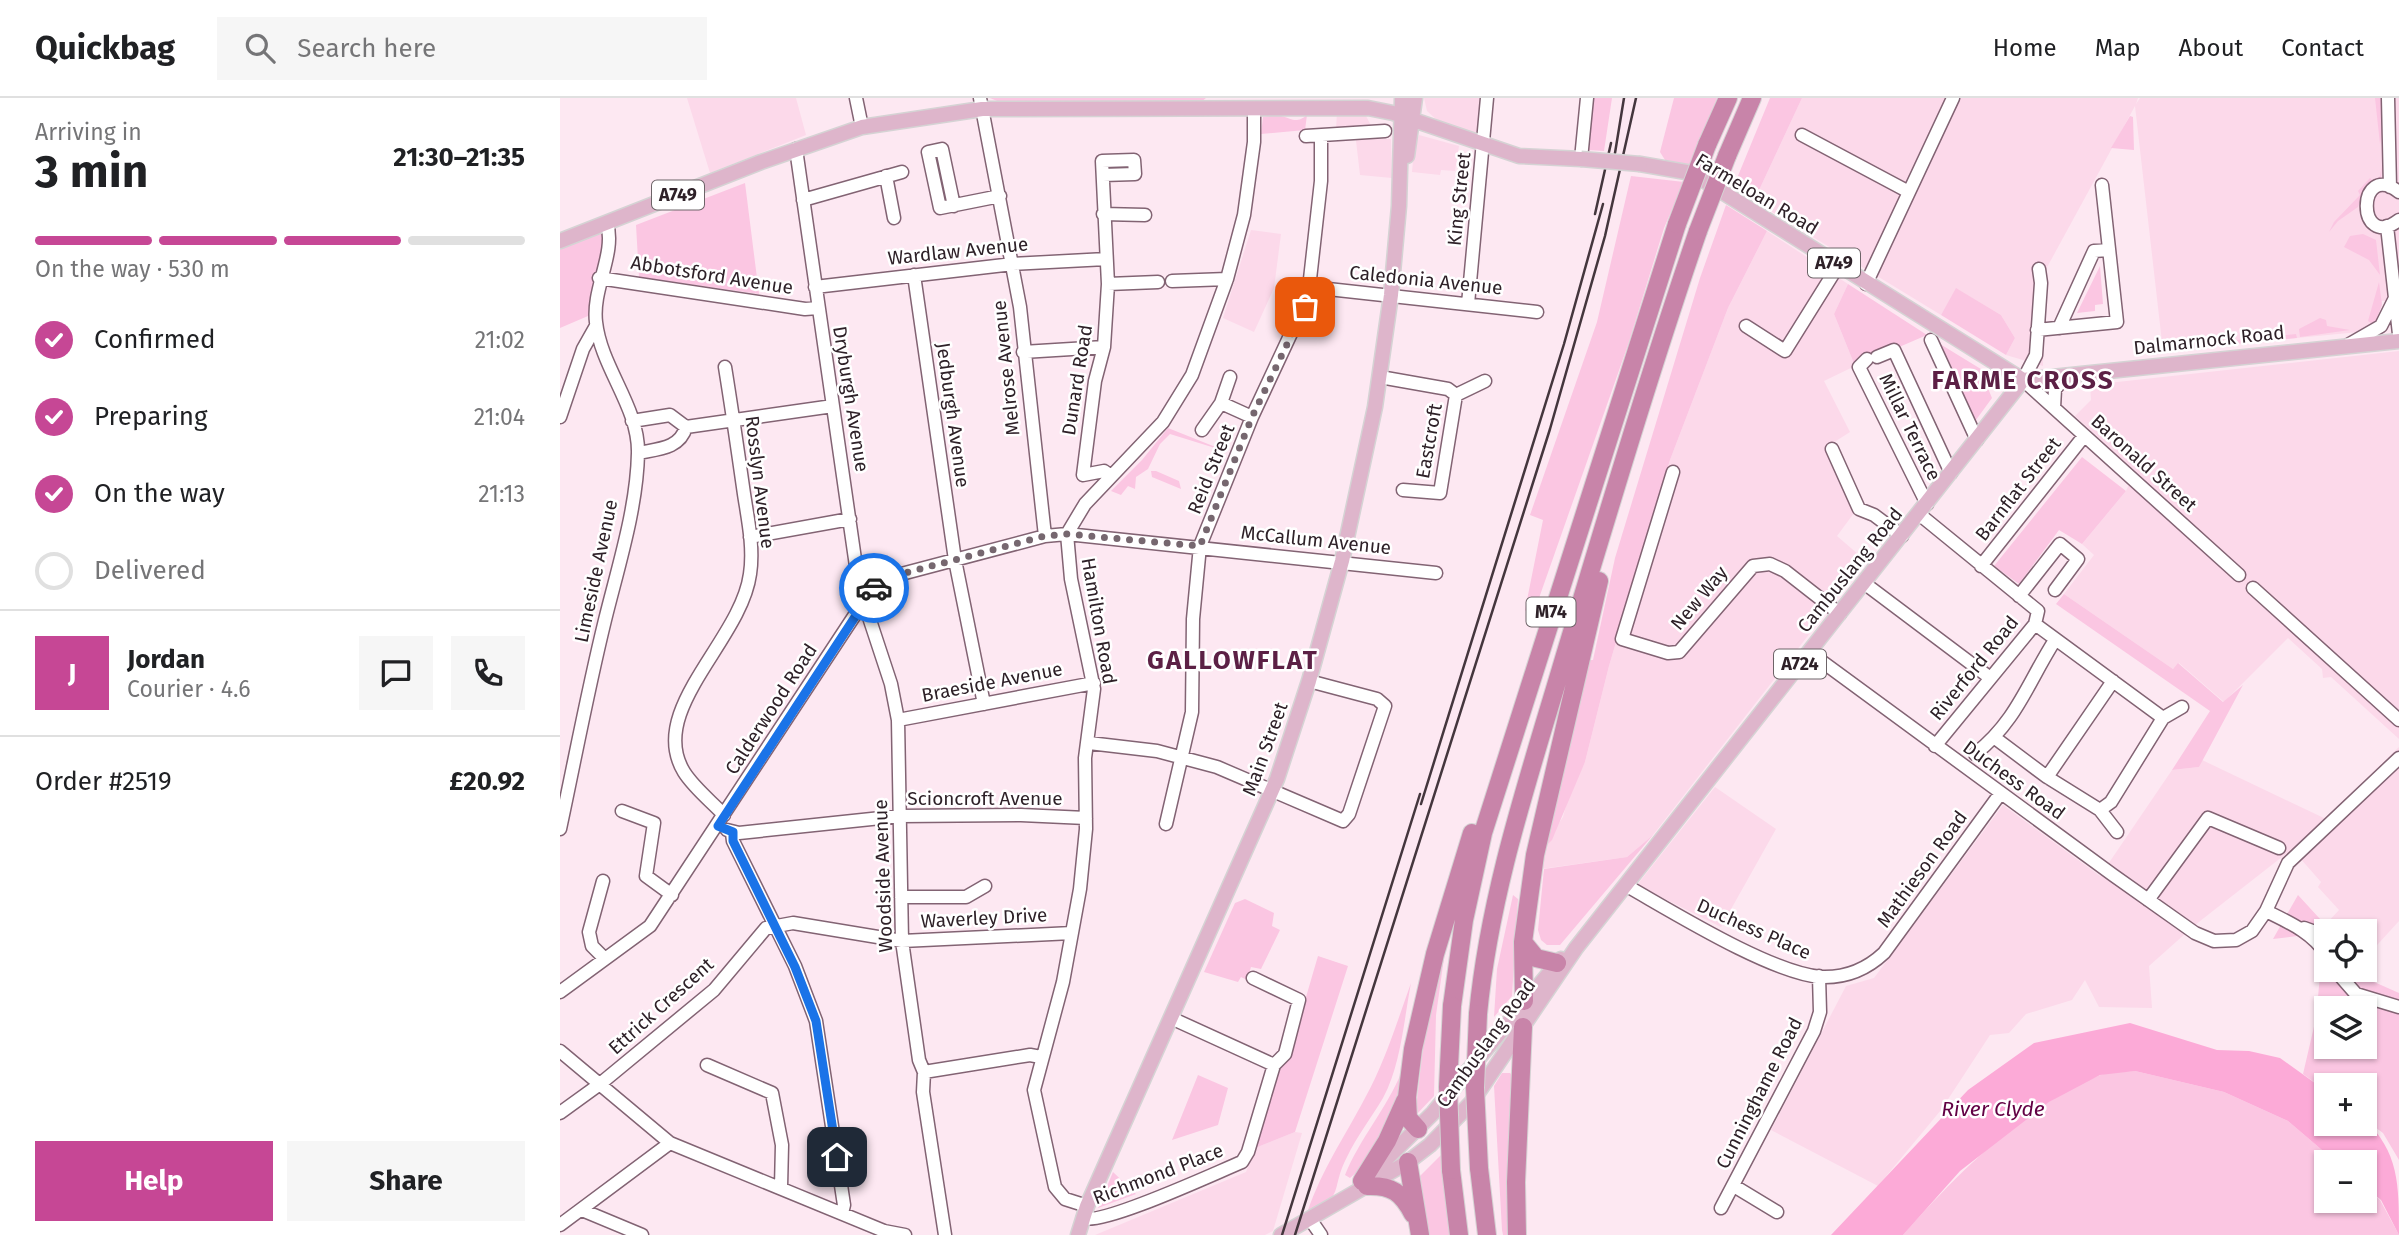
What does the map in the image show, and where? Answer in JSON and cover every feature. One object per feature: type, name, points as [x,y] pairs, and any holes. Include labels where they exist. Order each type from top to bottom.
[{"type":"highway","name":"M74","points":[[1459,1235],[1451,1170],[1448,1087],[1452,1006],[1464,920],[1483,833],[1677,224],[1728,98]]},
{"type":"highway","name":"M74","points":[[1487,1235],[1479,1168],[1475,1088],[1478,1014],[1485,952],[1502,869],[1630,438],[1698,231],[1752,98]]},
{"type":"highway","name":"M74","points":[[1415,1131],[1408,1118],[1407,1097],[1413,1049],[1435,954],[1570,518],[1626,379]]},
{"type":"highway","name":"M74","points":[[1524,1001],[1523,942],[1535,855],[1630,438]]},
{"type":"highway","points":[[1523,942],[1536,958],[1557,962]]},
{"type":"highway","points":[[1517,1235],[1516,1182],[1523,1027]]},
{"type":"highway","points":[[1505,1056],[1522,1070]]},
{"type":"highway","name":"M74","points":[[1365,1183],[1407,1097]]},
{"type":"highway","points":[[1408,1162],[1419,1228]]},
{"type":"highway","points":[[1365,1183],[1379,1185],[1404,1197],[1419,1228]]},
{"type":"main road","name":"A749","points":[[1349,107],[1400,98]]},
{"type":"main road","name":"Main Street","points":[[1400,98],[1407,118]]},
{"type":"main road","name":"Main Street","points":[[1078,1235],[1085,1212],[1272,791],[1310,681],[1342,561],[1380,377],[1391,295],[1407,118],[1415,98]]},
{"type":"main road","name":"A749","points":[[560,241],[796,149],[862,127],[981,103],[1224,104],[1254,109],[1349,107],[1377,108],[1407,118]]},
{"type":"main road","name":"Farmeloan Road","points":[[1407,118],[1519,156],[1640,164],[1692,173],[2023,380]]},
{"type":"main road","name":"Dalmarnock Road","points":[[2023,380],[2399,341]]},
{"type":"main road","name":"Cambuslang Road","points":[[1365,1183],[1408,1162],[1453,1122],[1505,1056],[1576,948],[2023,380]]},
{"type":"main road","name":"Cambuslang Road","points":[[1281,1235],[1365,1183],[1415,1131],[1557,962],[1576,948]]},
{"type":"main road","points":[[1523,1027],[1524,1001]]},
{"type":"main road","points":[[1475,1061],[1488,1054],[1505,1056]]},
{"type":"main road","points":[[1408,1162],[1415,1131],[1435,1129],[1453,1122]]},
{"type":"street","points":[[856,98],[862,127]]},
{"type":"street","name":"King Street","points":[[1468,304],[1487,98]]},
{"type":"street","points":[[1581,159],[1587,98]]},
{"type":"street","points":[[1866,284],[1953,98]]},
{"type":"street","points":[[2388,98],[2395,190],[2374,189],[2365,203],[2366,214],[2371,221],[2386,226],[2399,220]]},
{"type":"street","name":"Melrose Avenue","points":[[981,103],[1020,307],[1045,536]]},
{"type":"street","name":"Hamilton Road","points":[[1085,1212],[1065,1199],[1055,1187],[1034,1098],[1041,1057],[1061,990],[1080,889],[1086,818],[1085,758],[1089,743],[1094,683],[1070,579],[1067,534],[1075,516],[1163,422],[1192,375],[1227,279],[1244,215],[1260,141],[1254,109]]},
{"type":"street","points":[[1306,136],[1385,131]]},
{"type":"street","points":[[1802,135],[1909,192]]},
{"type":"street","name":"Reid Street","points":[[1166,824],[1192,712],[1193,619],[1200,546],[1252,417],[1301,316],[1310,287],[1321,181],[1321,137]]},
{"type":"street","name":"Dryburgh Avenue","points":[[796,149],[864,603]]},
{"type":"street","points":[[803,200],[901,172]]},
{"type":"street","name":"Dunard Road","points":[[1103,175],[1108,284],[1104,347],[1096,381],[1083,475],[1104,471],[1111,476]]},
{"type":"street","points":[[886,177],[894,218]]},
{"type":"street","points":[[2037,330],[2117,322],[2102,185]]},
{"type":"street","points":[[954,206],[1000,196]]},
{"type":"street","points":[[1104,214],[1144,215]]},
{"type":"street","points":[[560,416],[583,349],[596,326],[600,278],[611,236],[607,223]]},
{"type":"street","points":[[2386,226],[2399,334]]},
{"type":"street","points":[[2059,328],[2094,251],[2109,250]]},
{"type":"street","name":"Wardlaw Avenue","points":[[815,287],[1013,264],[1106,259]]},
{"type":"street","points":[[1746,326],[1785,351],[1838,266]]},
{"type":"street","points":[[2023,380],[2036,355],[2041,283],[2039,269]]},
{"type":"street","name":"Jedburgh Avenue","points":[[914,275],[955,560],[984,704]]},
{"type":"street","name":"Abbotsford Avenue","points":[[600,278],[805,309],[818,308]]},
{"type":"street","points":[[1172,281],[1227,279]]},
{"type":"street","points":[[1108,284],[1158,282]]},
{"type":"street","name":"Caledonia Avenue","points":[[1310,287],[1537,312]]},
{"type":"street","points":[[2346,346],[2378,329],[2397,301]]},
{"type":"street","name":"Limeside Avenue","points":[[560,829],[627,524],[638,453],[632,421],[605,362],[596,326]]},
{"type":"street","points":[[1931,340],[1977,440]]},
{"type":"street","points":[[1023,352],[1104,347]]},
{"type":"street","name":"Millar Terrace","points":[[1923,509],[1867,361],[1894,350],[1951,473]]},
{"type":"street","name":"Rosslyn Avenue","points":[[721,820],[685,774],[674,751],[681,703],[744,603],[751,573],[750,537],[725,367]]},
{"type":"street","points":[[2054,408],[2057,385],[2067,375]]},
{"type":"street","points":[[1202,430],[1221,403],[1230,377]]},
{"type":"street","name":"Eastcroft","points":[[1380,377],[1448,389],[1456,395],[1440,493],[1403,490]]},
{"type":"street","name":"Baronald Street","points":[[2023,380],[2239,575]]},
{"type":"street","points":[[1456,395],[1485,381]]},
{"type":"street","points":[[1221,403],[1252,417]]},
{"type":"street","points":[[632,421],[670,415],[686,427],[833,406]]},
{"type":"street","points":[[638,453],[676,444],[686,427]]},
{"type":"street","name":"Barnflat Street","points":[[1981,566],[2084,436]]},
{"type":"street","points":[[1832,449],[1859,509],[1874,515],[1902,536]]},
{"type":"street","name":"New Way","points":[[1673,472],[1622,639],[1668,653],[1679,652],[1753,566],[1770,564],[1785,571],[1840,614]]},
{"type":"street","points":[[1923,509],[1981,566],[2019,596],[2055,640],[2164,718]]},
{"type":"street","points":[[750,537],[850,519]]},
{"type":"street","name":"Calderwood Road","points":[[560,992],[650,926],[873,589],[890,577],[1045,536],[1067,534]]},
{"type":"street","name":"McCallum Avenue","points":[[1067,534],[1436,573]]},
{"type":"street","points":[[2019,596],[2060,544],[2078,559],[2055,590]]},
{"type":"street","points":[[1864,583],[1989,677]]},
{"type":"street","points":[[2253,588],[2399,719]]},
{"type":"street","name":"Woodside Avenue","points":[[864,603],[871,617],[898,720],[902,941],[919,1060],[924,1072],[923,1092],[945,1235]]},
{"type":"street","name":"Riverford Road","points":[[1935,746],[2036,617]]},
{"type":"street","points":[[1975,754],[1995,738],[2031,688],[2039,664],[2055,640]]},
{"type":"street","name":"Duchess Road","points":[[1808,652],[2200,936],[2214,942],[2236,940],[2252,931],[2266,911]]},
{"type":"street","points":[[1089,743],[1182,756],[1230,771],[1335,820],[1345,820],[1385,706],[1377,699],[1310,681]]},
{"type":"street","points":[[2047,777],[2113,681]]},
{"type":"street","name":"Braeside Avenue","points":[[898,720],[1094,683]]},
{"type":"street","points":[[2100,810],[2111,802],[2164,718],[2182,707]]},
{"type":"street","points":[[1995,738],[2047,777],[2100,810],[2117,832]]},
{"type":"street","points":[[2314,932],[2266,911],[2288,863],[2399,758]]},
{"type":"street","name":"Mathieson Road","points":[[1872,964],[1884,953],[2000,793]]},
{"type":"street","points":[[622,811],[654,823],[646,876],[672,895]]},
{"type":"street","name":"Scioncroft Avenue","points":[[721,820],[733,832],[900,816],[1086,818]]},
{"type":"street","points":[[2148,900],[2208,818],[2278,848]]},
{"type":"street","points":[[733,832],[733,841],[795,967],[816,1021],[844,1205],[842,1213]]},
{"type":"street","points":[[632,859],[646,862]]},
{"type":"street","points":[[603,881],[589,932],[592,946],[604,958]]},
{"type":"street","points":[[901,897],[966,897],[985,886]]},
{"type":"street","name":"Duchess Place","points":[[1627,886],[1774,963],[1819,976],[1845,974],[1872,964]]},
{"type":"street","name":"Waverley Drive","points":[[774,924],[793,923],[902,941],[1072,933]]},
{"type":"street","name":"Ettrick Crescent","points":[[560,1113],[600,1084],[714,990],[766,928],[774,924]]},
{"type":"street","points":[[2297,927],[2314,940]]},
{"type":"street","name":"Cunninghame Road","points":[[1721,1208],[1814,1031],[1820,1012],[1819,976]]},
{"type":"street","name":"Richmond Place","points":[[1085,1212],[1102,1219],[1241,1162],[1248,1152],[1274,1065],[1285,1055],[1300,1000],[1253,978]]},
{"type":"street","points":[[2345,982],[2362,997],[2399,1007]]},
{"type":"street","points":[[2347,982],[2351,990]]},
{"type":"street","points":[[1171,1018],[1274,1065]]},
{"type":"street","points":[[560,1051],[670,1143],[884,1231],[905,1235]]},
{"type":"street","points":[[924,1072],[1030,1055],[1041,1057]]},
{"type":"street","points":[[716,1064],[772,1093],[782,1144],[781,1187]]},
{"type":"street","points":[[560,1225],[670,1143]]},
{"type":"street","name":"Cunninghame Road","points":[[1734,1186],[1777,1212]]},
{"type":"street","points":[[582,1210],[642,1235]]},
{"type":"street","points":[[1310,1219],[1321,1235]]},
{"type":"shaded area","points":[[687,98],[796,98],[806,135],[710,173]]},
{"type":"shaded area","points":[[990,98],[1206,98],[1201,102],[1002,103]]},
{"type":"shaded area","points":[[1424,98],[1480,98],[1479,128],[1475,136],[1438,121],[1427,111]]},
{"type":"shaded area","points":[[1592,98],[1612,98],[1604,151],[1588,150]]},
{"type":"shaded area","points":[[1674,98],[1717,98],[1691,165],[1665,160],[1660,152]]},
{"type":"shaded area","points":[[1770,98],[1802,98],[1754,201],[1733,188]]},
{"type":"shaded area","points":[[1802,98],[2138,98],[2136,104],[2140,98],[2399,98],[2399,301],[2382,301],[2377,322],[2359,332],[2163,351],[2135,106],[2045,271],[2043,366],[2006,355],[2015,338],[2001,315],[1957,289],[1941,315],[1754,201]]},
{"type":"shaded area","points":[[2375,98],[2381,98],[2383,129],[2380,144]]},
{"type":"shaded area","points":[[1337,112],[1365,114],[1378,139],[1391,139],[1392,178],[1360,175],[1355,132],[1336,130]]},
{"type":"shaded area","points":[[1307,115],[1305,130],[1261,134],[1263,117],[1279,116],[1297,120]]},
{"type":"shaded area","points":[[2130,116],[2133,117],[2134,150],[2111,148]]},
{"type":"shaded area","points":[[1419,135],[1459,146],[1455,171],[1441,170],[1440,175],[1412,172],[1414,149]]},
{"type":"shaded area","points":[[2382,165],[2381,178],[2363,193],[2358,207],[2338,221],[2329,232],[2334,222],[2360,195],[2358,191],[2370,178],[2374,182],[2380,176]]},
{"type":"shaded area","points":[[1631,176],[1684,182],[1664,228],[1629,342],[1532,618],[1525,610],[1543,520],[1530,515],[1597,322]]},
{"type":"shaded area","points":[[745,183],[759,294],[639,277],[636,225]]},
{"type":"shaded area","points":[[1726,205],[1767,231],[1728,308],[1670,460],[1609,666],[1585,762],[1552,840],[1541,851],[1589,660],[1593,660],[1615,558],[1700,278]]},
{"type":"shaded area","points":[[1251,230],[1281,234],[1274,288],[1254,332],[1223,318]]},
{"type":"shaded area","points":[[606,231],[609,237],[588,316],[560,328],[560,249]]},
{"type":"shaded area","points":[[1767,231],[1848,284],[1834,314],[1855,366],[1824,381],[1850,432],[1825,448],[1854,513],[1837,536],[1866,561],[1653,835],[1627,857],[1541,869],[1541,851],[1563,817],[1569,795],[1585,762],[1609,666],[1670,460],[1728,308]]},
{"type":"shaded area","points":[[2363,234],[2376,240],[2380,275],[2369,260],[2344,247],[2350,236]]},
{"type":"shaded area","points":[[2100,266],[2103,304],[2095,305],[2095,311],[2077,313]]},
{"type":"shaded area","points":[[2379,282],[2382,305],[2374,325],[2368,321]]},
{"type":"shaded area","points":[[1848,284],[1927,335],[1855,366],[1834,314]]},
{"type":"shaded area","points":[[1956,288],[2001,315],[2015,338],[2006,355],[1941,315]]},
{"type":"shaded area","points":[[2320,318],[2326,320],[2327,326],[2350,330],[2300,337],[2299,329]]},
{"type":"shaded area","points":[[2296,334],[2297,338],[2209,346],[2208,343]]},
{"type":"shaded area","points":[[1940,344],[1989,374],[1987,386],[1992,398],[1973,424]]},
{"type":"shaded area","points":[[2399,351],[2399,739],[2331,677],[2323,678],[2322,669],[2288,638],[2224,702],[2179,663],[2173,669],[2064,594],[2094,555],[2082,544],[2126,491],[2135,471],[2075,416],[2091,400],[2090,385]]},
{"type":"shaded area","points":[[1168,428],[1228,452],[1170,434],[1160,444],[1148,469],[1136,477],[1135,489],[1128,486],[1121,495],[1111,491],[1142,460]]},
{"type":"shaded area","points":[[2082,457],[2126,491],[2082,544],[2059,530],[2019,584],[1994,566]]},
{"type":"shaded area","points":[[1151,471],[1179,481],[1181,489],[1152,477]]},
{"type":"shaded area","points":[[2064,594],[2173,669],[2178,663],[2223,702],[2243,685],[2199,767],[2172,770],[2210,711],[2056,604]]},
{"type":"shaded area","points":[[2399,747],[2399,921],[2377,945],[2377,919],[2331,919],[2339,910],[2318,887],[2321,882],[2292,849],[2195,925],[2149,966],[2152,1008],[2099,1007],[2085,980],[2072,1000],[2026,1014],[2009,1033],[1990,1035],[1941,1110],[1878,1186],[1771,1130],[1846,986],[1874,978],[2003,805],[2100,876],[2172,770],[2199,767],[2202,760],[2326,819]]},
{"type":"shaded area","points":[[1715,787],[1776,829],[1721,927],[1637,885]]},
{"type":"shaded area","points":[[1653,835],[1560,945],[1547,945],[1541,940],[1538,930],[1544,869],[1627,857]]},
{"type":"shaded area","points":[[1513,895],[1518,899],[1512,996],[1494,1017],[1497,969]]},
{"type":"shaded area","points":[[2298,895],[2320,919],[2314,919],[2314,950],[2310,942],[2297,936],[2273,939]]},
{"type":"shaded area","points":[[1245,899],[1274,913],[1272,926],[1280,930],[1261,969],[1251,967],[1247,980],[1241,977],[1238,982],[1204,972],[1235,903]]},
{"type":"shaded area","points":[[1445,951],[1436,1015],[1434,1096],[1415,1116],[1424,1040]]},
{"type":"shaded area","points":[[1318,956],[1348,966],[1295,1132],[1255,1148],[1279,1069],[1287,1062]]},
{"type":"shaded area","points":[[2319,982],[2374,982],[2399,993],[2399,1160],[2383,1133],[2377,1129],[2377,1073],[2314,1073],[2314,1082],[2303,1074],[2314,1027],[2314,1059],[2377,1059],[2377,996],[2318,996]]},
{"type":"shaded area","points":[[1411,983],[1398,1057],[1389,1085],[1347,1157],[1332,1197],[1319,1208],[1307,1213],[1327,1167],[1379,1070]]},
{"type":"shaded area","points":[[1402,1071],[1398,1108],[1374,1157],[1350,1178],[1345,1175],[1351,1162]]},
{"type":"shaded area","points":[[2135,1071],[2224,1092],[2288,1121],[2322,1150],[2314,1150],[2314,1213],[2377,1213],[2377,1197],[2399,1235],[1903,1235],[1945,1189],[2017,1125],[2070,1090],[2111,1072]]},
{"type":"shaded area","points":[[1502,1073],[1510,1073],[1514,1078],[1507,1235],[1503,1235],[1502,1230],[1494,1086]]},
{"type":"shaded area","points":[[1198,1075],[1228,1088],[1218,1125],[1172,1140]]},
{"type":"shaded area","points":[[1295,1132],[1302,1133],[1273,1231],[1265,1235],[1095,1235],[1246,1172],[1255,1148]]},
{"type":"shaded area","points":[[1442,1154],[1453,1235],[1427,1235],[1416,1180]]},
{"type":"shaded area","points":[[1113,1172],[1136,1194],[1098,1208]]},
{"type":"water","name":"River Clyde","points":[[2130,1023],[2217,1050],[2249,1051],[2280,1058],[2314,1082],[2314,1136],[2377,1136],[2377,1133],[2395,1170],[2399,1235],[2377,1197],[2377,1150],[2322,1150],[2288,1121],[2224,1092],[2135,1071],[2100,1075],[2049,1102],[1960,1171],[1903,1235],[1831,1235],[1968,1090],[2034,1043]]},
{"type":"railway","points":[[1615,153],[1624,98]]},
{"type":"railway","points":[[1295,1235],[1550,429],[1605,236],[1636,98]]},
{"type":"railway","points":[[1595,214],[1611,143]]},
{"type":"railway","points":[[1421,804],[1564,344],[1603,204]]},
{"type":"railway","points":[[1282,1235],[1420,794]]},
{"type":"way so far","points":[[874,588],[890,577],[1045,536],[1067,534],[1200,546],[1252,417],[1305,307]]},
{"type":"district","name":"FARME CROSS","points":[[2023,380]]},
{"type":"district","name":"GALLOWFLAT","points":[[1233,660]]},
{"type":"route","points":[[837,1157],[819,1036],[806,992],[733,841],[733,832],[718,826],[874,588]]}]
